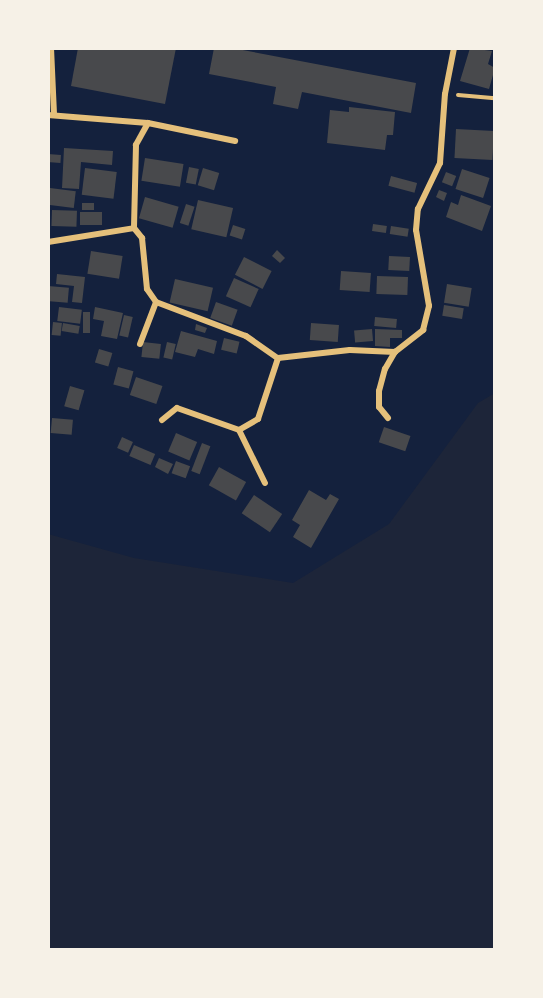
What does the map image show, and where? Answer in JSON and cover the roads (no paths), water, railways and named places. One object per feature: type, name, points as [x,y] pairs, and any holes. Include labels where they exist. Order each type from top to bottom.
[{"type":"street","points":[[51,48],[51,115],[148,123],[235,141]]},
{"type":"street","points":[[388,418],[379,407],[379,391],[385,369],[395,352],[423,330],[429,306],[416,230],[418,209],[440,163],[445,94],[454,48]]},
{"type":"street","points":[[148,123],[136,145],[134,228],[142,238],[147,289],[156,302],[246,336],[278,358],[350,350],[395,352]]},
{"type":"street","points":[[48,242],[134,228]]},
{"type":"street","points":[[140,344],[156,302]]},
{"type":"street","points":[[239,430],[258,419],[278,358]]},
{"type":"street","points":[[162,420],[177,408],[239,430],[265,483]]}]
